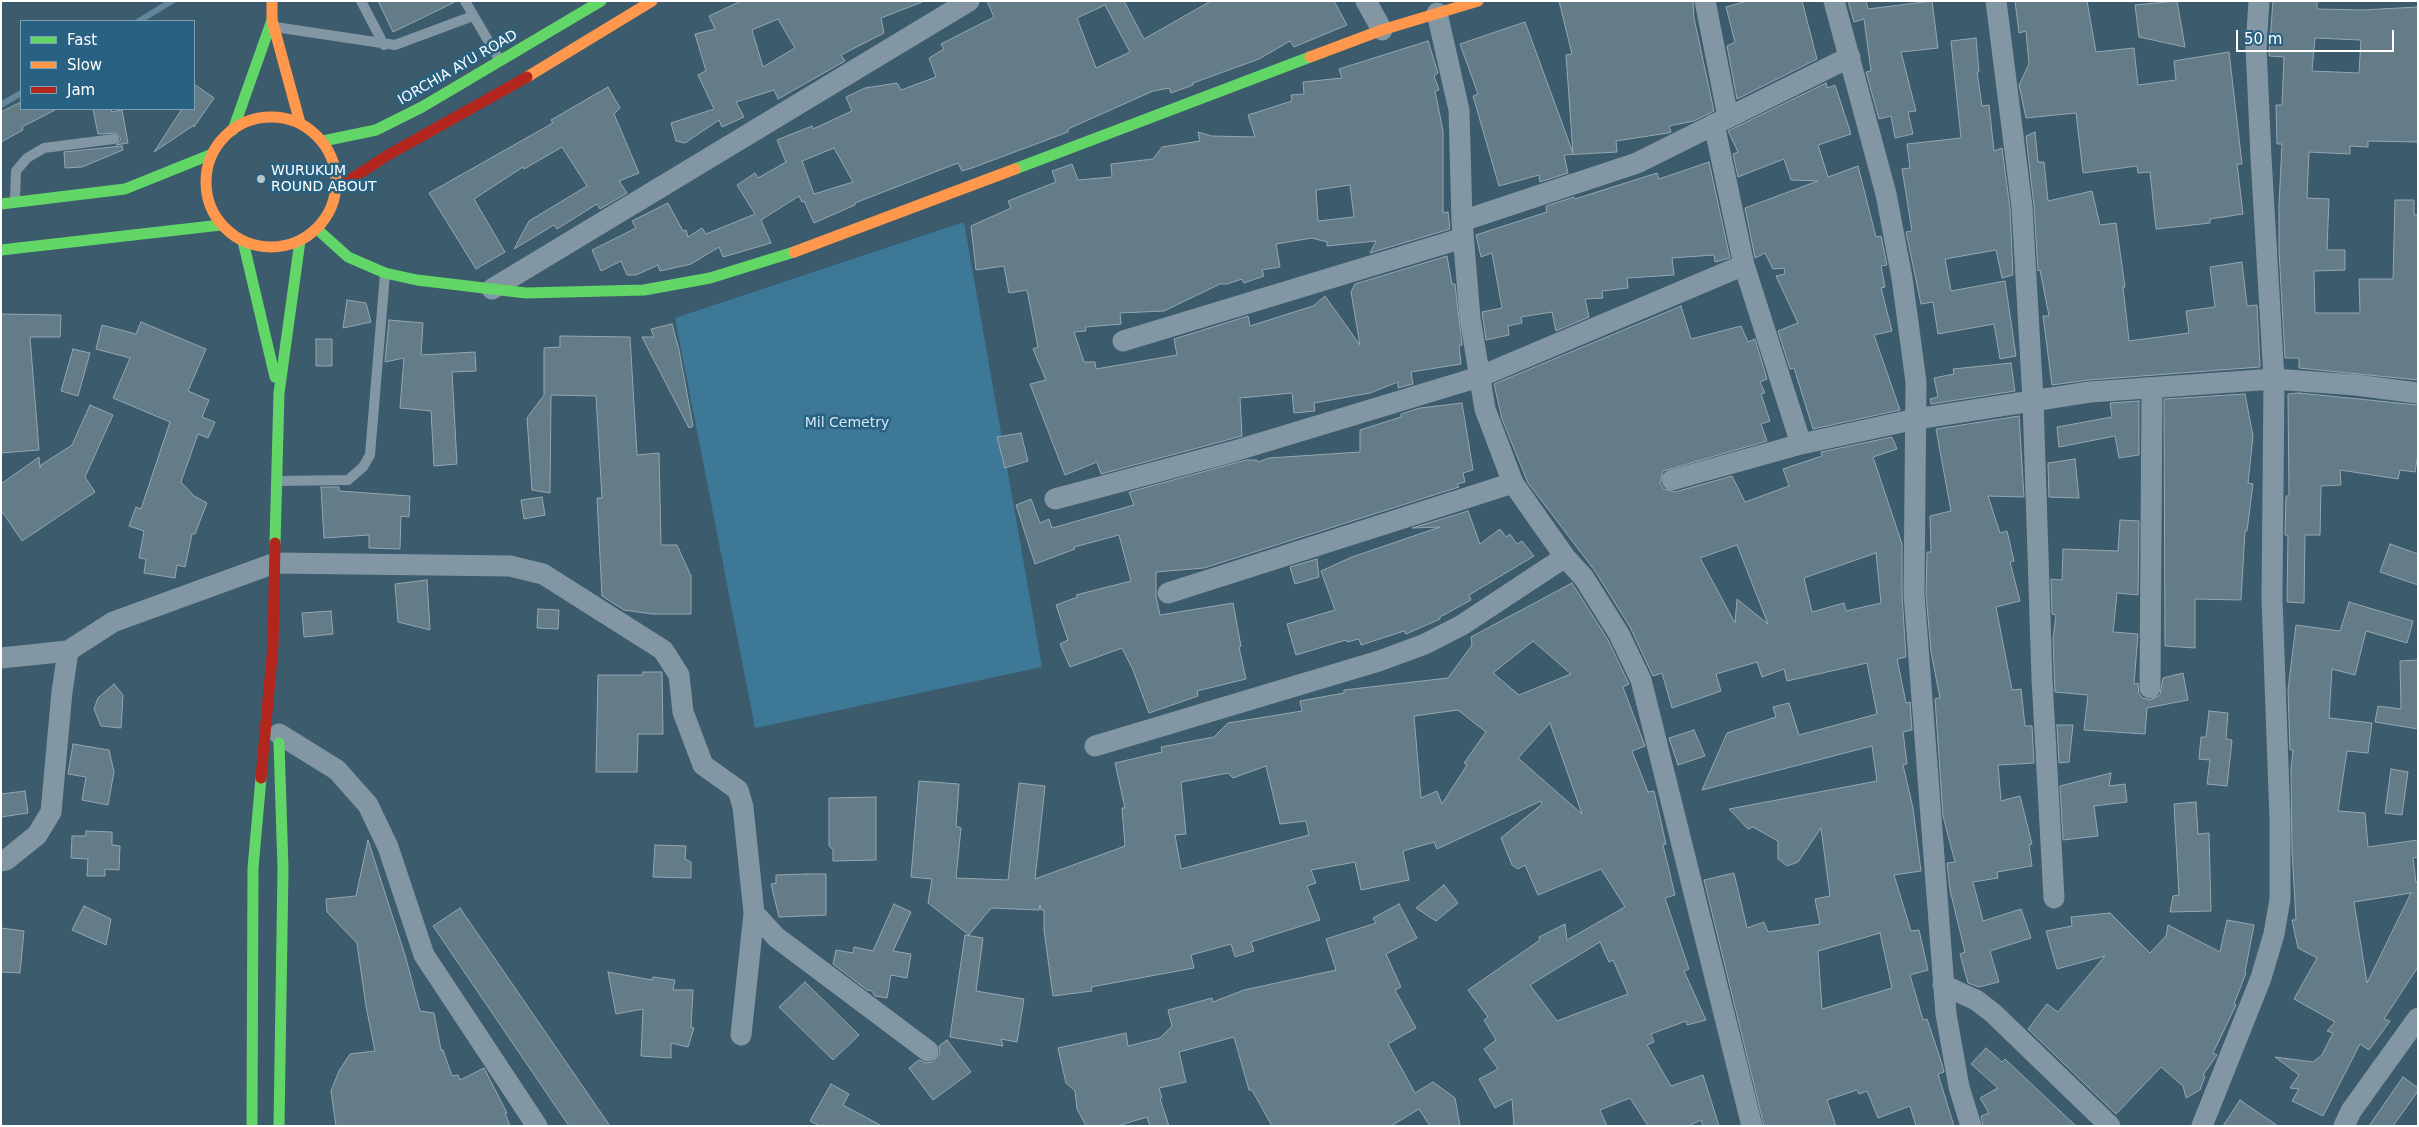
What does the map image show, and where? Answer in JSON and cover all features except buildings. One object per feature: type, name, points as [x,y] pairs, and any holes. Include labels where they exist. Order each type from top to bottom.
[{"type":"main road","points":[[272,1],[273,24],[300,123]]},
{"type":"main road","name":"IORCHIA AYU ROAD","points":[[323,141],[376,130],[422,107],[600,1]]},
{"type":"main road","points":[[337,188],[388,155],[536,72],[652,1]]},
{"type":"main road","points":[[317,229],[348,257],[385,273],[417,280],[526,293],[644,290],[710,278],[752,267],[816,245],[1382,30],[1478,1]]},
{"type":"main road","points":[[233,130],[273,24]]},
{"type":"main road","points":[[266,117],[283,118],[300,123],[323,141],[332,156],[336,171],[337,188],[331,210],[317,229],[300,241],[281,247],[262,247],[244,241],[221,224],[211,209],[206,191],[207,172],[212,154],[221,141],[233,130],[248,121],[266,117]]},
{"type":"main road","points":[[1,204],[14,204],[125,189],[212,154]]},
{"type":"main road","points":[[1,250],[221,224]]},
{"type":"main road","points":[[244,241],[279,393]]},
{"type":"main road","points":[[252,1126],[254,868],[273,645],[279,393],[300,241]]},
{"type":"main road","points":[[273,645],[279,734],[283,869],[279,1126]]},
{"type":"street","points":[[492,289],[969,1]]},
{"type":"street","points":[[1366,1],[1382,30]]},
{"type":"street","points":[[1705,1],[1721,120],[1744,265],[1801,444]]},
{"type":"street","points":[[1834,1],[1886,194],[1902,278],[1916,382],[1914,594],[1944,985],[1959,1087],[1970,1126]]},
{"type":"street","points":[[1996,1],[2022,207],[2033,400],[2042,679],[2054,898]]},
{"type":"street","points":[[2202,1126],[2261,978],[2274,934],[2280,899],[2280,820],[2272,599],[2274,379],[2256,47],[2259,1]]},
{"type":"street","points":[[1438,13],[1459,110],[1462,229],[1470,318],[1484,409],[1513,483],[1565,557],[1584,578],[1619,634],[1641,680],[1752,1126]]},
{"type":"street","points":[[1123,341],[1462,229],[1636,162],[1850,57]]},
{"type":"street","points":[[1055,499],[1231,452],[1479,377],[1744,265]]},
{"type":"street","points":[[1672,480],[1801,444],[1916,419],[2090,392],[2274,379],[2356,385],[2418,393]]},
{"type":"street","points":[[2150,688],[2152,388]]},
{"type":"street","points":[[1168,592],[1513,483]]},
{"type":"street","points":[[1095,746],[1379,661],[1425,644],[1462,624],[1565,557]]},
{"type":"street","points":[[1,658],[68,651],[112,622],[275,563],[510,566],[543,574],[663,650],[679,674],[682,712],[703,765],[738,790],[743,807],[754,913],[741,1035]]},
{"type":"street","points":[[1,861],[6,860],[37,835],[51,812],[62,692],[68,651]]},
{"type":"street","points":[[279,734],[337,770],[368,805],[388,847],[424,955],[537,1126]]},
{"type":"street","points":[[754,913],[776,938],[928,1051]]},
{"type":"street","points":[[1944,985],[1976,1000],[1993,1013],[2110,1126]]},
{"type":"street","points":[[2344,1126],[2351,1112],[2418,1018]]},
{"type":"lane","points":[[361,1],[384,45]]},
{"type":"lane","points":[[465,1],[500,62]]},
{"type":"lane","points":[[273,24],[384,45],[400,44],[472,16]]},
{"type":"lane","points":[[14,204],[16,171],[27,158],[44,148],[114,139]]},
{"type":"lane","points":[[277,482],[348,480],[363,468],[370,455],[385,273]]},
{"type":"green space","name":"Mil Cemetry","points":[[964,222],[1042,667],[755,728],[675,318]]},
{"type":"waterway","points":[[141,20],[172,1]]},
{"type":"waterway","points":[[1,105],[20,94]]},
{"type":"traffic: fast","points":[[323,141],[376,130],[422,107],[601,1]]},
{"type":"traffic: fast","points":[[233,130],[272,20]]},
{"type":"traffic: fast","points":[[1015,169],[1310,57]]},
{"type":"traffic: fast","points":[[1,204],[125,189],[212,154]]},
{"type":"traffic: fast","points":[[1,250],[221,225]]},
{"type":"traffic: fast","points":[[317,229],[348,257],[385,273],[417,280],[526,293],[644,290],[710,278],[794,252]]},
{"type":"traffic: fast","points":[[243,241],[275,377]]},
{"type":"traffic: fast","points":[[275,543],[279,393],[300,241]]},
{"type":"traffic: fast","points":[[279,743],[283,869],[279,1126]]},
{"type":"traffic: fast","points":[[252,1126],[253,868],[261,778]]},
{"type":"traffic: slow","points":[[272,1],[272,20],[300,123]]},
{"type":"traffic: slow","points":[[527,77],[652,1]]},
{"type":"traffic: slow","points":[[1310,57],[1382,30],[1478,1]]},
{"type":"traffic: slow","points":[[271,117],[284,118],[296,122],[317,136],[331,157],[335,169],[336,182],[335,195],[331,207],[317,228],[296,242],[284,246],[271,247],[258,246],[246,242],[225,228],[211,207],[207,195],[206,182],[207,169],[211,157],[225,136],[246,122],[258,118],[271,117]]},
{"type":"traffic: slow","points":[[794,252],[1015,169]]},
{"type":"traffic: jam","points":[[337,188],[388,155],[527,77]]},
{"type":"traffic: jam","points":[[261,778],[273,645],[275,543]]},
{"type":"place","name":"WURUKUM ROUND ABOUT","points":[[261,179]]}]
